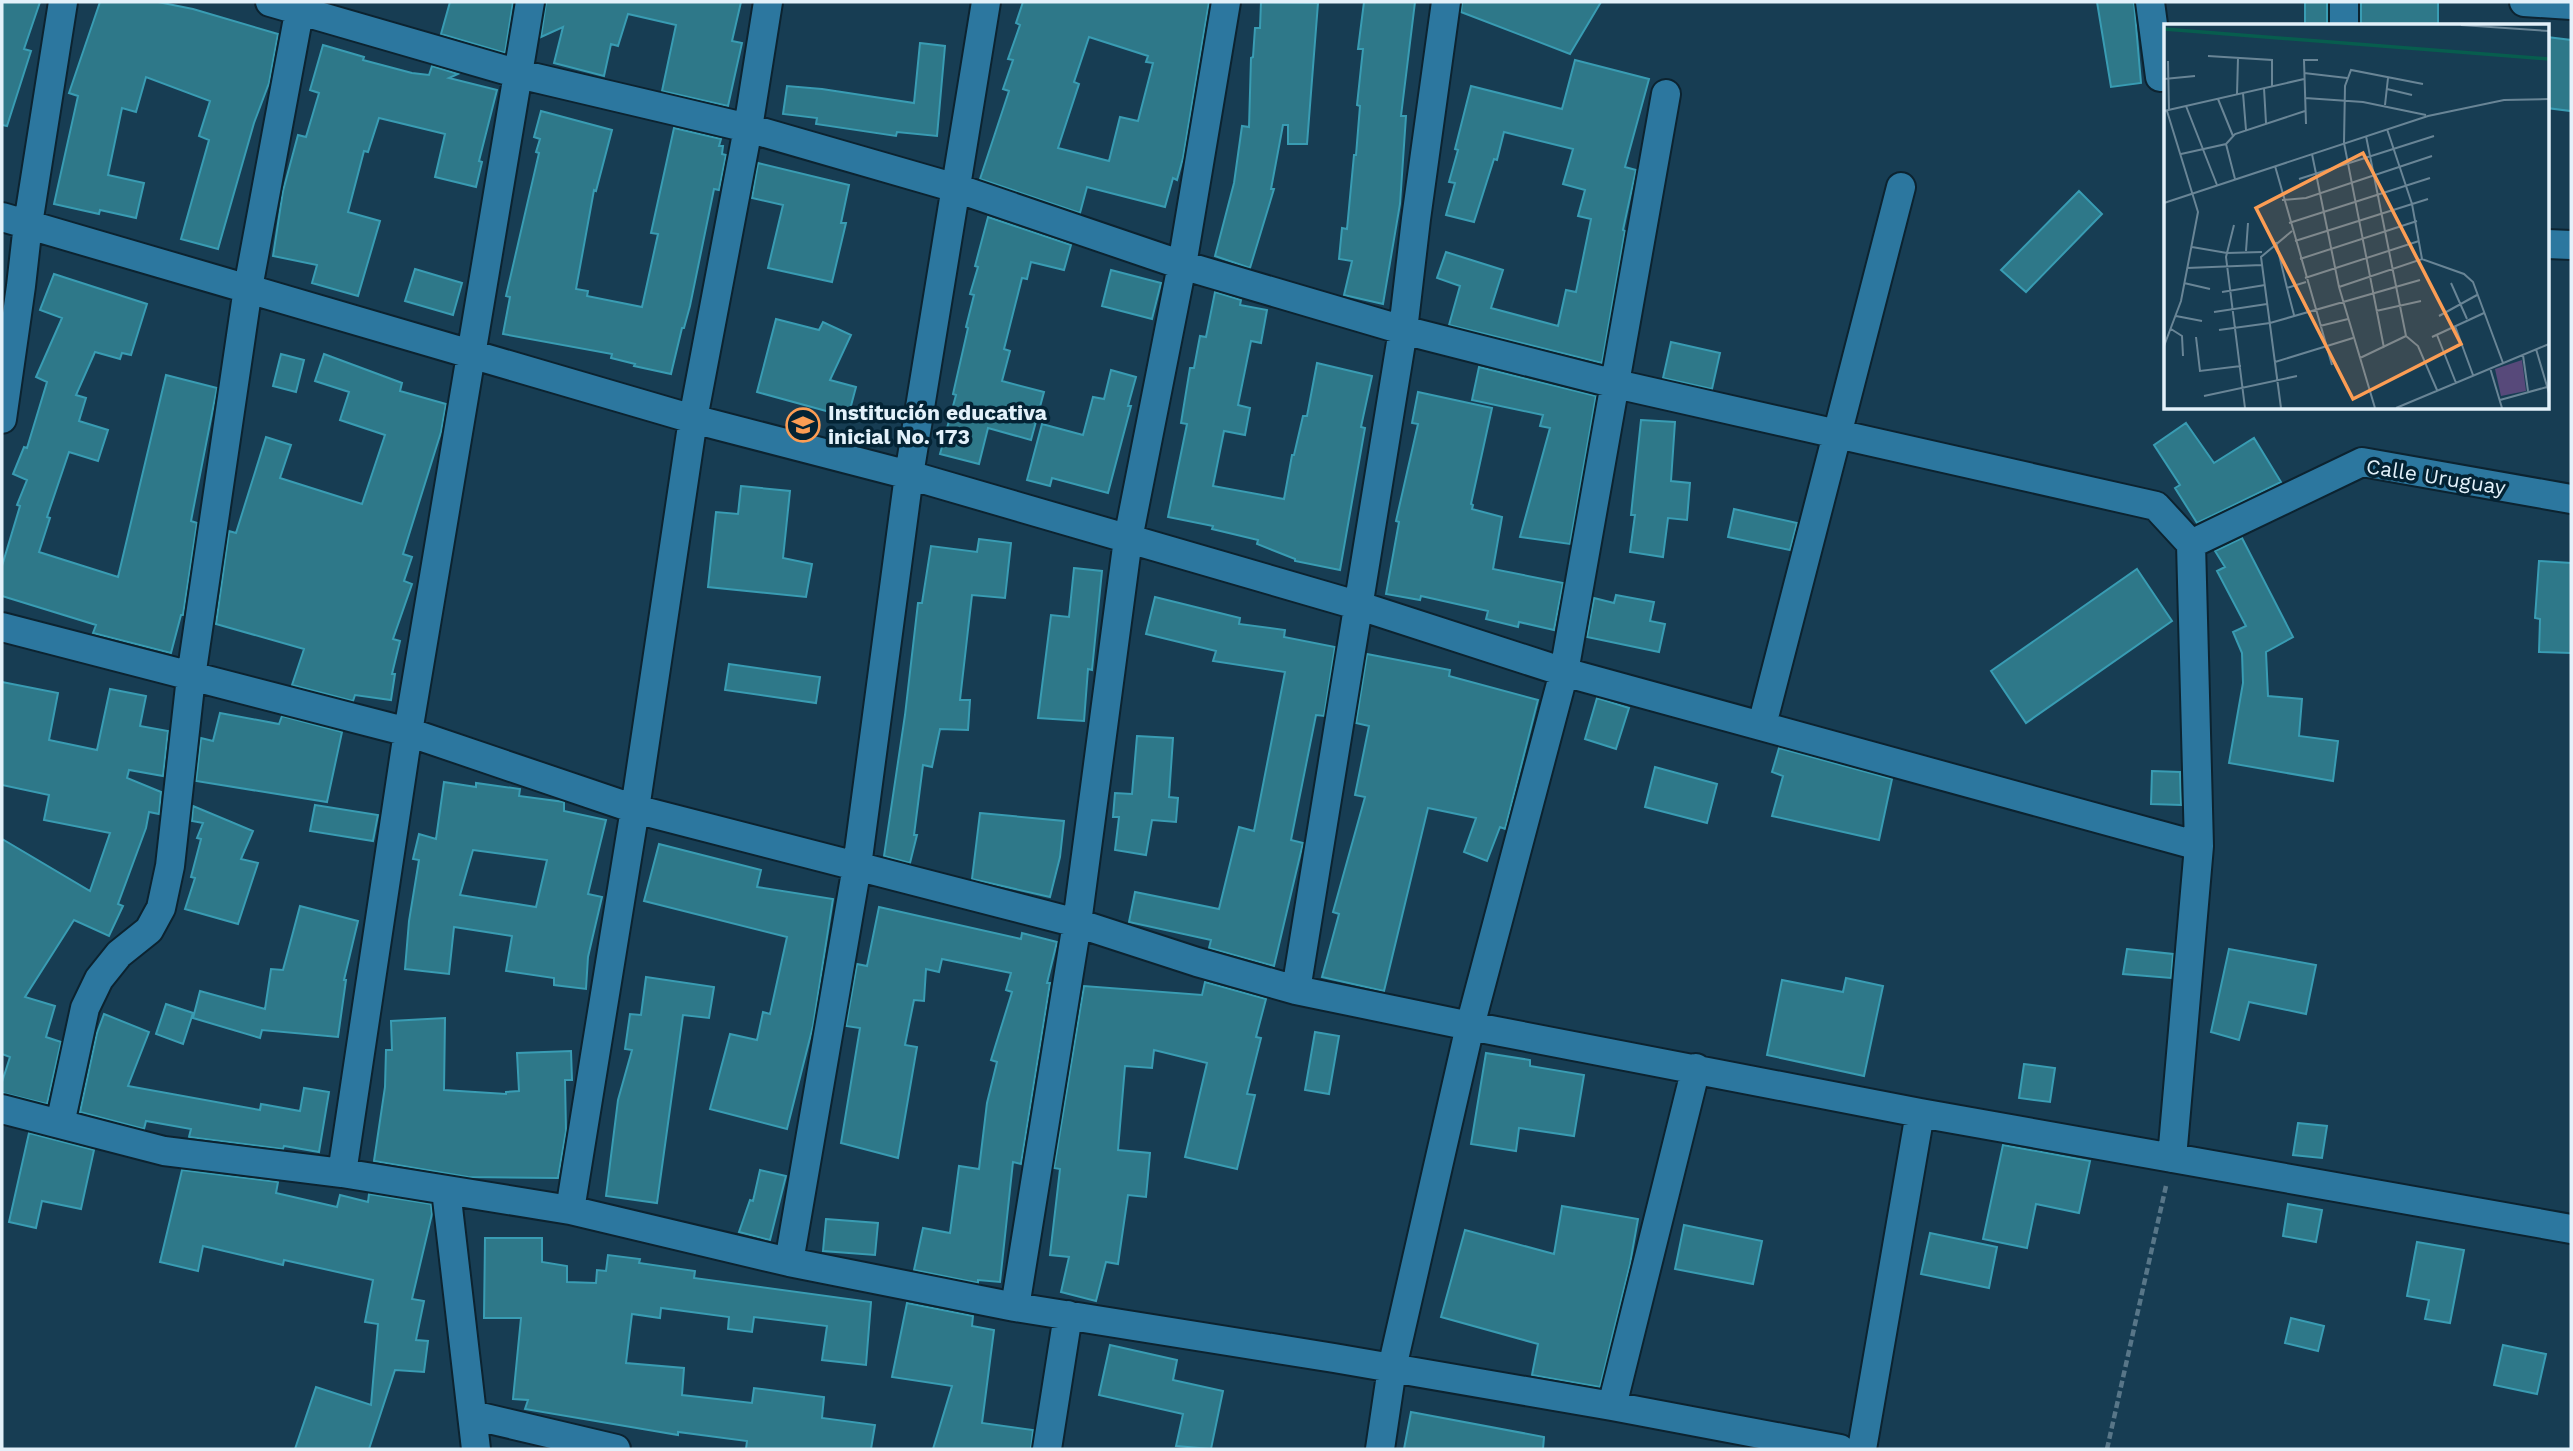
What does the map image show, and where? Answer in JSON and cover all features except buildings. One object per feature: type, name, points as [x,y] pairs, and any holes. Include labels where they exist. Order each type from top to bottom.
[{"type":"street","points":[[2,419],[21,286],[15,221],[63,2]]},
{"type":"street","points":[[270,2],[301,6],[519,74],[748,128],[956,188],[1182,265],[1403,330],[1616,384],[2156,506],[2191,544],[2199,846],[2172,1158]]},
{"type":"street","points":[[342,1173],[408,732],[530,2]]},
{"type":"street","points":[[570,1210],[635,808],[693,419],[748,128],[768,2]]},
{"type":"street","points":[[789,1262],[857,866],[909,475],[986,2]]},
{"type":"street","points":[[1016,1307],[1077,923],[1128,539],[1182,265],[1226,2]]},
{"type":"street","points":[[1296,990],[1403,330],[1446,2]]},
{"type":"street","points":[[2150,2],[2160,77]]},
{"type":"street","points":[[2344,2],[2344,24]]},
{"type":"street","points":[[2524,2],[2571,5]]},
{"type":"street","points":[[60,1124],[85,1008],[99,979],[119,954],[149,930],[161,908],[170,866],[191,677],[248,288],[301,6]]},
{"type":"street","points":[[1380,1449],[1392,1368],[1470,1026],[1564,672],[1666,94]]},
{"type":"street","points":[[1762,725],[1901,187]]},
{"type":"street","points":[[15,221],[693,419],[909,475],[1360,606],[1564,672],[2199,846]]},
{"type":"street","points":[[2548,244],[2571,245]]},
{"type":"street","name":"Calle Uruguay","points":[[2191,544],[2362,462],[2571,499]]},
{"type":"street","points":[[2,627],[408,732],[635,808],[1077,923],[1197,962],[1296,990],[1920,1112],[2571,1229]]},
{"type":"street","points":[[1612,1406],[1696,1068]]},
{"type":"street","points":[[2,1109],[164,1151],[342,1173],[570,1210],[789,1262],[1016,1307],[1392,1368],[1840,1449]]},
{"type":"street","points":[[1862,1449],[1920,1112]]},
{"type":"street","points":[[446,1190],[476,1449]]},
{"type":"street","points":[[1047,1449],[1068,1315]]},
{"type":"street","points":[[472,1415],[616,1449]]},
{"type":"path","points":[[2107,1449],[2172,1158]]},
{"type":"place","name":"Institución educativa inicial No. 173","points":[[803,425]]}]
